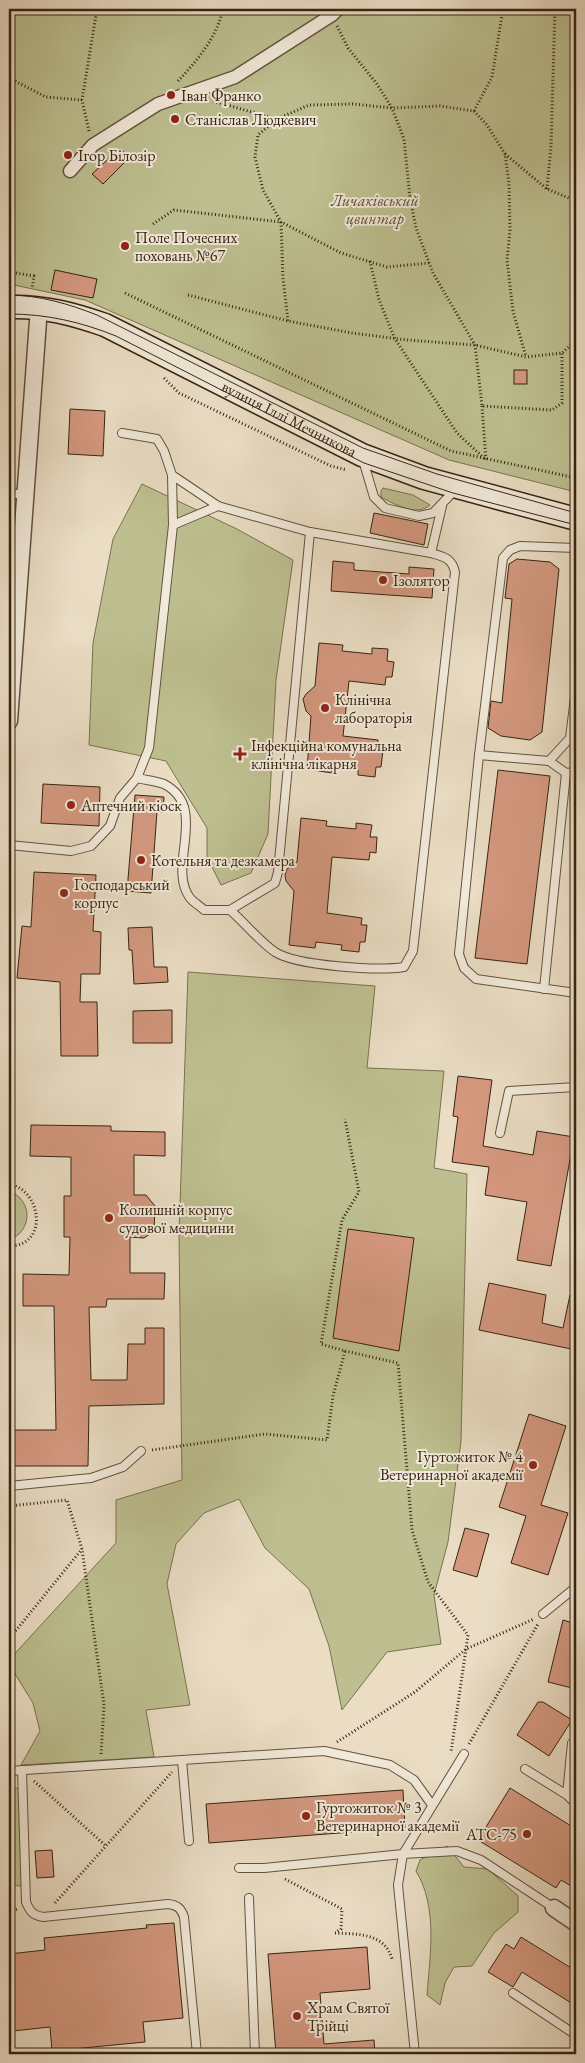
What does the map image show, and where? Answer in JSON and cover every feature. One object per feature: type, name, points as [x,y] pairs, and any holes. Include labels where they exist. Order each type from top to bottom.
[{"type":"main road","name":"вулиця Іллі Мечникова","points":[[9,307],[35,300],[105,325],[365,465],[576,519]]},
{"type":"street","points":[[70,171],[93,145],[158,104],[235,77],[335,12]]},
{"type":"street","points":[[9,721],[17,494],[35,300]]},
{"type":"street","points":[[554,1908],[576,1923]]},
{"type":"lane","points":[[9,846],[71,851],[91,846],[110,826],[120,798],[137,778],[149,748],[173,525],[172,475],[164,451],[157,439],[122,433]]},
{"type":"lane","points":[[365,465],[374,497],[385,508],[419,516],[433,513],[458,488]]},
{"type":"lane","points":[[172,475],[218,506],[310,532],[431,553],[448,558],[453,564],[455,572],[413,951],[404,966],[386,970],[294,960],[275,952],[230,910]]},
{"type":"lane","points":[[173,525],[218,506]]},
{"type":"lane","points":[[431,553],[442,506]]},
{"type":"lane","points":[[137,778],[163,784],[177,795],[187,816],[183,879],[189,897],[204,910],[230,910],[275,883],[278,872],[310,532]]},
{"type":"lane","points":[[576,548],[520,546],[510,550],[504,558],[479,755],[459,954],[464,968],[476,979],[576,993]]},
{"type":"lane","points":[[549,761],[570,738],[576,689]]},
{"type":"lane","points":[[479,755],[549,761],[566,773],[576,772]]},
{"type":"lane","points":[[544,989],[566,773]]},
{"type":"lane","points":[[500,1133],[509,1091],[576,1087]]},
{"type":"lane","points":[[9,1486],[91,1478],[123,1467],[141,1451]]},
{"type":"lane","points":[[543,1614],[576,1586]]},
{"type":"lane","points":[[567,1795],[572,1743]]},
{"type":"lane","points":[[9,1771],[324,1751],[390,1765],[414,1780],[432,1806]]},
{"type":"lane","points":[[416,2054],[398,1884],[403,1854],[464,1754]]},
{"type":"lane","points":[[182,1760],[189,1841]]},
{"type":"lane","points":[[525,1768],[567,1795],[576,1804]]},
{"type":"lane","points":[[22,1770],[26,1902],[29,1910],[35,1915],[43,1917],[168,1904],[175,1905],[182,1910],[196,2054]]},
{"type":"lane","points":[[239,1868],[264,1868],[403,1854],[457,1851],[481,1860],[554,1908]]},
{"type":"lane","points":[[249,1898],[255,2054]]},
{"type":"lane","points":[[513,1993],[576,2035]]},
{"type":"path","points":[[93,145],[82,100],[97,9]]},
{"type":"path","points":[[158,104],[200,58],[221,20],[223,9]]},
{"type":"path","points":[[474,111],[492,77],[503,9]]},
{"type":"path","points":[[547,189],[551,146],[555,9]]},
{"type":"path","points":[[335,12],[348,48],[377,84],[392,108],[404,139],[410,198],[416,228],[430,263],[475,345],[486,460]]},
{"type":"path","points":[[9,78],[46,97],[82,100]]},
{"type":"path","points":[[206,99],[277,119]]},
{"type":"path","points":[[288,321],[281,222],[263,190],[255,157],[258,135],[277,119],[309,105],[353,104],[392,108],[440,106],[474,111],[487,125],[505,154],[547,189],[576,200]]},
{"type":"path","points":[[505,154],[510,211],[507,260],[513,311],[526,358]]},
{"type":"path","points":[[153,224],[174,210],[281,222],[341,253],[387,267],[430,263]]},
{"type":"path","points":[[370,261],[379,300],[395,338],[457,433],[486,460]]},
{"type":"path","points":[[9,272],[34,276],[35,300]]},
{"type":"path","points":[[126,293],[450,451],[576,478]]},
{"type":"path","points":[[188,295],[288,321],[395,338],[475,345],[526,358],[562,353],[576,340]]},
{"type":"path","points":[[482,406],[552,410],[562,403],[562,353]]},
{"type":"path","points":[[161,374],[179,393],[331,466],[365,465]]},
{"type":"path","points":[[346,1119],[359,1192],[342,1220],[321,1344],[398,1363],[412,1530],[428,1582],[468,1635],[450,1754]]},
{"type":"path","points":[[9,1184],[25,1193],[34,1206],[38,1218],[34,1232],[26,1241],[9,1246]]},
{"type":"path","points":[[141,1451],[265,1434],[327,1440],[333,1396],[345,1351]]},
{"type":"path","points":[[9,1506],[67,1500],[82,1548],[104,1705],[101,1766]]},
{"type":"path","points":[[9,1639],[82,1548]]},
{"type":"path","points":[[324,1751],[415,1692],[466,1649],[543,1614]]},
{"type":"path","points":[[464,1754],[543,1614]]},
{"type":"path","points":[[43,1917],[182,1760]]},
{"type":"path","points":[[22,1770],[106,1846]]},
{"type":"path","points":[[264,1868],[342,1909],[341,1929],[335,1933],[370,1934],[390,1950],[392,1960]]},
{"type":"green space","name":"Личаківський цвинтар","points":[[9,9],[576,9],[576,492],[449,460],[85,300],[9,284]]},
{"type":"green space","points":[[142,484],[237,529],[293,560],[276,680],[268,834],[251,873],[221,885],[207,857],[207,828],[166,761],[89,745],[93,643],[113,539]]},
{"type":"green space","points":[[383,488],[413,495],[430,505],[419,510],[399,506],[381,497]]},
{"type":"green space","points":[[188,972],[375,986],[367,1068],[444,1071],[434,1168],[467,1174],[461,1441],[448,1542],[434,1595],[441,1644],[387,1652],[342,1710],[329,1646],[309,1589],[265,1548],[239,1499],[204,1513],[176,1544],[167,1584],[190,1705],[146,1710],[154,1757],[21,1765],[40,1731],[33,1703],[9,1664],[9,1660],[116,1543],[116,1500],[182,1480],[179,1234]]},
{"type":"green space","points":[[9,1191],[17,1195],[22,1201],[26,1208],[27,1216],[22,1230],[17,1236],[9,1240]]},
{"type":"green space","points":[[19,1788],[25,1887],[9,1884],[9,1789]]},
{"type":"green space","points":[[447,1846],[464,1867],[488,1869],[518,1896],[518,1912],[494,1933],[472,1966],[454,1967],[445,1983],[440,2005],[427,1995],[431,1948],[430,1916],[423,1885],[416,1871],[420,1860]]},
{"type":"building","points":[[120,148],[129,158],[103,184],[92,174]]},
{"type":"building","points":[[55,270],[97,279],[93,298],[51,290]]},
{"type":"building","points":[[514,370],[527,370],[527,384],[514,384]]},
{"type":"building","points":[[70,409],[105,411],[103,456],[68,454]]},
{"type":"building","points":[[374,513],[428,524],[424,545],[370,533]]},
{"type":"building","points":[[517,559],[550,562],[559,569],[542,732],[530,740],[501,736],[488,728],[491,701],[502,703],[512,599],[505,598],[509,564]]},
{"type":"building","name":"Ізолятор","points":[[333,561],[354,563],[354,570],[409,574],[409,567],[434,569],[432,598],[331,591]]},
{"type":"building","name":"Клінічна лабораторія","points":[[319,643],[343,645],[342,651],[372,654],[372,648],[388,649],[387,661],[394,662],[392,677],[386,677],[385,685],[349,681],[343,736],[378,740],[377,750],[383,750],[381,767],[376,767],[375,777],[358,775],[358,769],[332,766],[332,773],[307,769],[311,716],[306,711],[303,699],[315,686]]},
{"type":"building","points":[[498,770],[550,776],[527,964],[475,958]]},
{"type":"building","name":"Аптечний кіоск","points":[[43,784],[100,787],[99,826],[41,823]]},
{"type":"building","name":"Котельня та дезкамера","points":[[135,795],[164,797],[163,812],[157,812],[151,893],[127,891]]},
{"type":"building","points":[[301,818],[327,821],[326,826],[356,829],[356,823],[372,825],[370,837],[377,837],[376,853],[370,852],[369,860],[332,857],[327,913],[362,918],[361,925],[367,925],[365,942],[360,942],[359,952],[341,950],[342,945],[316,942],[315,948],[289,945],[294,891],[286,881],[285,875],[287,869],[297,862]]},
{"type":"building","points":[[34,872],[96,875],[93,931],[101,932],[100,974],[81,974],[80,1002],[97,1002],[98,1056],[61,1056],[60,982],[17,978],[22,926],[31,927]]},
{"type":"building","points":[[152,927],[154,967],[167,967],[168,982],[134,984],[132,950],[129,950],[128,928]]},
{"type":"building","points":[[172,1010],[172,1043],[133,1043],[133,1011]]},
{"type":"building","points":[[458,1076],[492,1080],[483,1146],[533,1155],[537,1131],[574,1137],[551,1266],[517,1260],[527,1202],[485,1195],[489,1167],[452,1162],[458,1117],[453,1116]]},
{"type":"building","points":[[31,1125],[111,1126],[111,1131],[165,1132],[165,1156],[134,1155],[134,1195],[146,1195],[155,1206],[154,1231],[144,1238],[130,1237],[130,1273],[165,1273],[164,1299],[107,1299],[106,1307],[89,1307],[91,1380],[127,1380],[128,1344],[145,1344],[145,1328],[164,1328],[164,1404],[89,1406],[88,1466],[13,1466],[13,1430],[56,1430],[54,1306],[23,1306],[23,1274],[69,1275],[70,1237],[64,1237],[64,1196],[71,1196],[71,1157],[30,1156]]},
{"type":"building","points":[[348,1229],[414,1238],[399,1351],[333,1338]]},
{"type":"building","points":[[489,1283],[546,1295],[542,1323],[563,1328],[570,1295],[576,1295],[576,1350],[479,1330]]},
{"type":"building","name":"Гуртожиток № 4 Ветеринарної академії","points":[[529,1414],[566,1426],[541,1505],[568,1513],[548,1575],[511,1563],[526,1516],[499,1507]]},
{"type":"building","points":[[465,1528],[489,1534],[477,1577],[453,1570]]},
{"type":"building","points":[[563,1620],[576,1624],[576,1689],[548,1682]]},
{"type":"building","points":[[538,1702],[543,1702],[572,1720],[549,1756],[517,1735]]},
{"type":"building","name":"АТС-75","points":[[510,1788],[576,1829],[576,1889],[561,1880],[556,1888],[478,1840]]},
{"type":"building","name":"Гуртожиток № 3 Ветеринарної академії","points":[[403,1790],[405,1828],[209,1843],[206,1804]]},
{"type":"building","points":[[52,1850],[54,1877],[37,1878],[35,1851]]},
{"type":"building","points":[[174,1923],[183,2018],[143,2022],[145,2042],[52,2051],[50,2027],[13,2031],[9,1991],[9,1954],[45,1950],[44,1938],[147,1928],[146,1925]]},
{"type":"building","points":[[521,1937],[576,1971],[576,2006],[522,1972],[513,1987],[488,1972],[506,1944],[514,1949]]},
{"type":"building","name":"Храм Святої Трійці","points":[[367,1947],[370,1989],[320,1993],[324,2044],[374,2040],[375,2054],[276,2054],[268,1954]]},
{"type":"tram line","points":[[9,295],[54,301],[97,315],[363,448],[437,474],[576,513]]},
{"type":"tram line","points":[[9,314],[50,317],[103,331],[364,463],[453,493],[576,525]]},
{"type":"place","name":"Іван Франко","points":[[171,95]]},
{"type":"place","name":"Станіслав Людкевич","points":[[175,119]]},
{"type":"place","name":"Ігор Білозір","points":[[68,155]]},
{"type":"place","name":"Поле Почесних поховань №67","points":[[125,246]]},
{"type":"place","name":"Ізолятор","points":[[383,580]]},
{"type":"place","name":"Клінічна лабораторія","points":[[325,708]]},
{"type":"place","name":"Інфекційна комунальна клінічна лікарня","points":[[240,754]]},
{"type":"place","name":"Аптечний кіоск","points":[[71,805]]},
{"type":"place","name":"Котельня та дезкамера","points":[[141,860]]},
{"type":"place","name":"Господарський корпус","points":[[64,893]]},
{"type":"place","name":"Колишній корпус судової медицини","points":[[109,1218]]},
{"type":"place","name":"Гуртожиток № 4 Ветеринарної академії","points":[[533,1465]]},
{"type":"place","name":"Гуртожиток № 3 Ветеринарної академії","points":[[306,1816]]},
{"type":"place","name":"АТС-75","points":[[527,1834]]},
{"type":"place","name":"Храм Святої Трійці","points":[[297,2016]]}]
